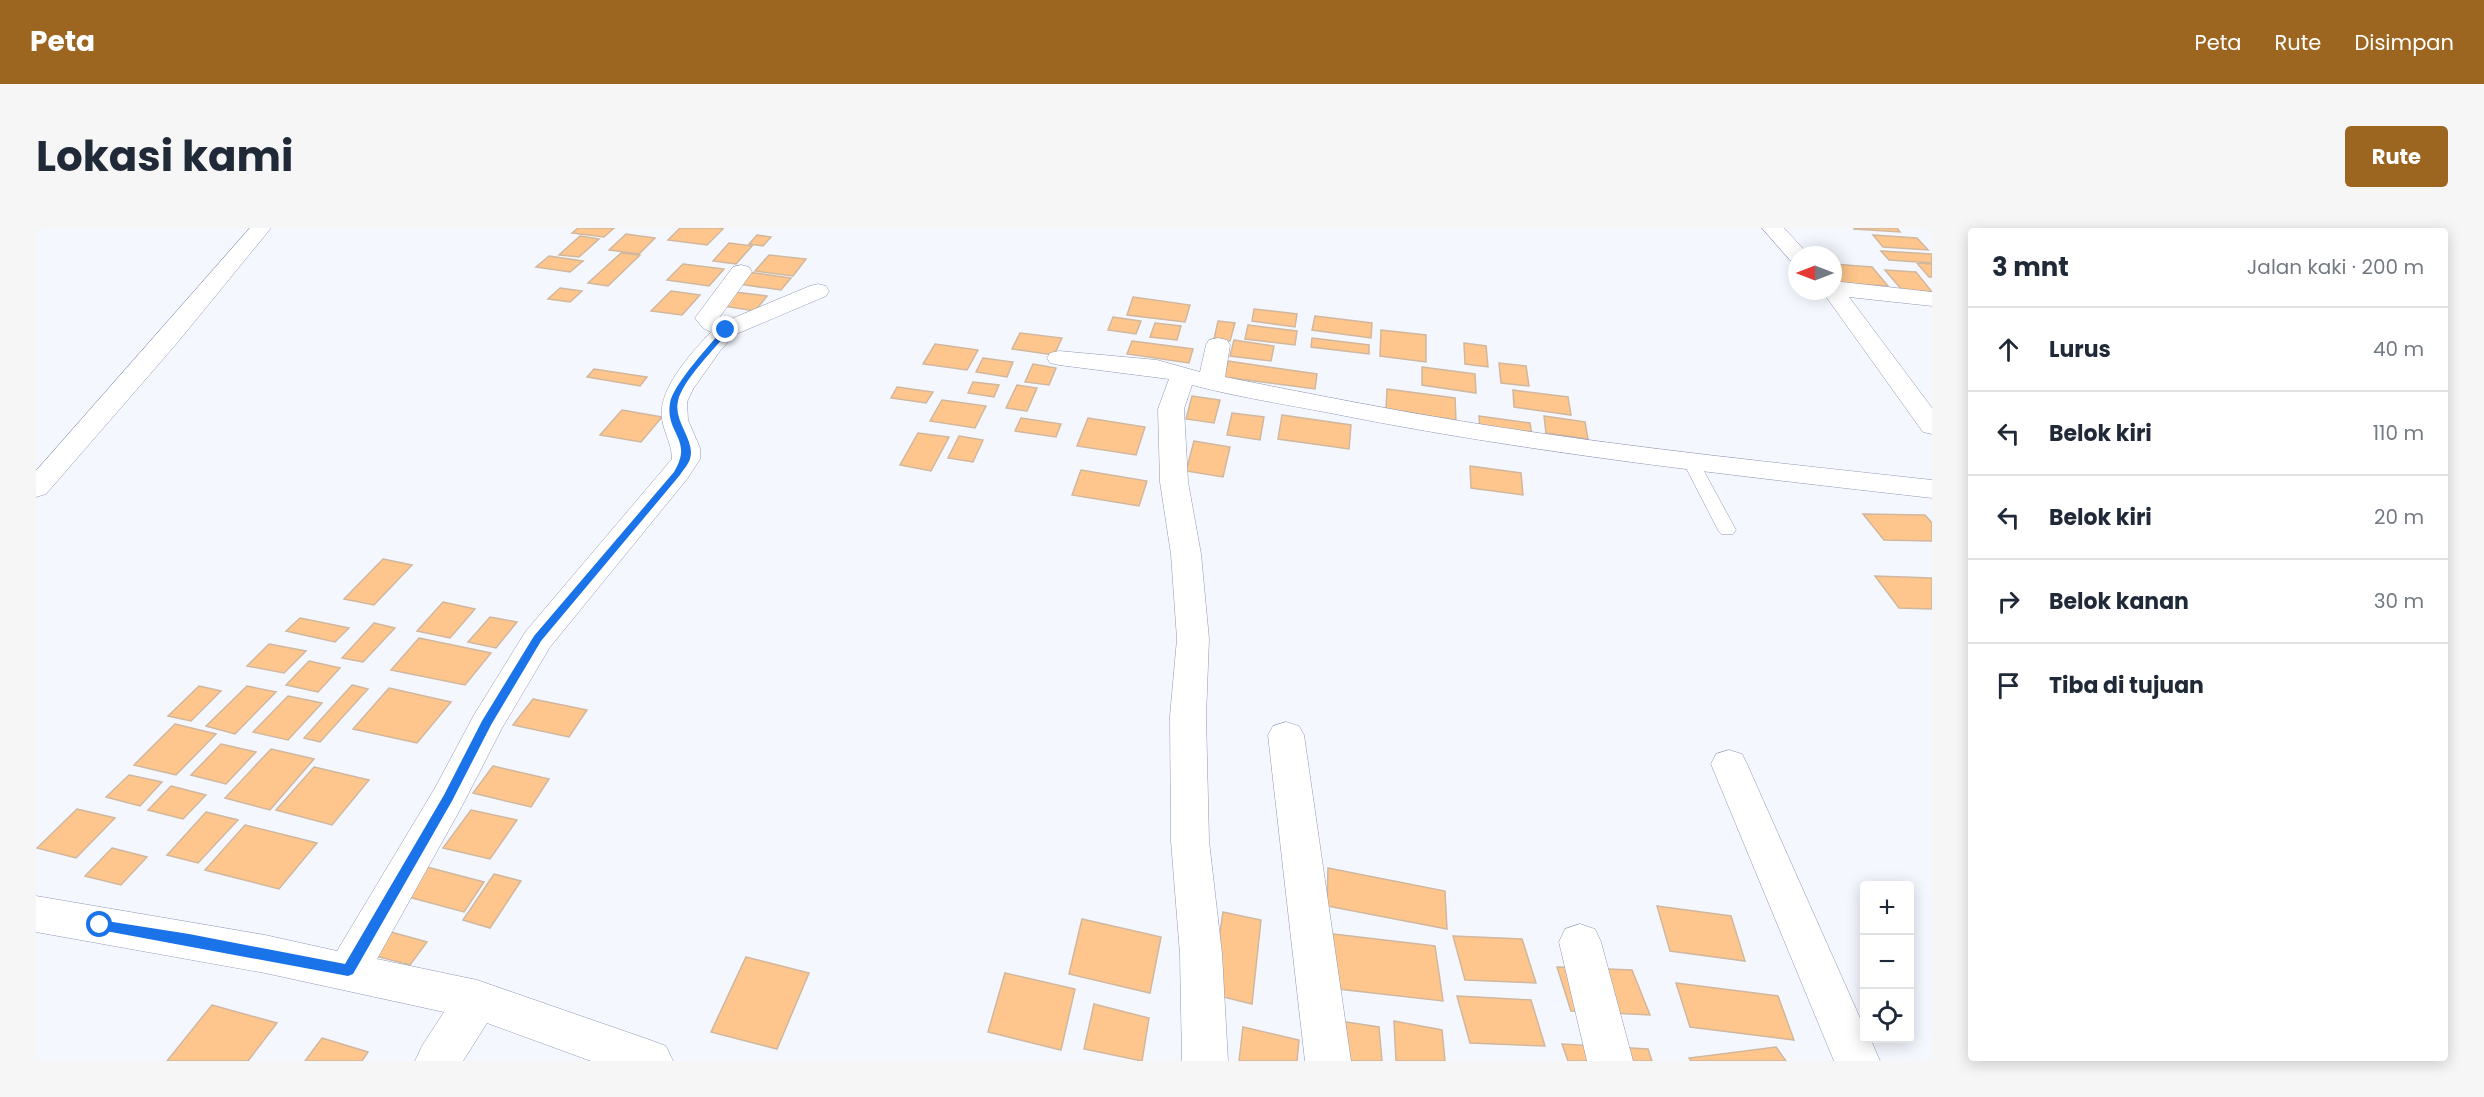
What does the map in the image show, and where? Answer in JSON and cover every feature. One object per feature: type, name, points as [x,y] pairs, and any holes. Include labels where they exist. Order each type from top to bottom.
[{"type":"street","points":[[36,488],[261,228]]},
{"type":"street","points":[[1772,228],[1789,246]]},
{"type":"street","points":[[726,330],[707,318],[741,272]]},
{"type":"street","points":[[348,970],[448,798],[486,724],[538,639],[677,473],[686,459],[686,448],[675,420],[674,402],[680,388],[726,330],[818,291]]},
{"type":"street","points":[[1842,291],[1932,299]]},
{"type":"street","points":[[1840,300],[1932,426]]},
{"type":"street","points":[[1205,1061],[1201,954],[1190,841],[1188,716],[1193,639],[1186,554],[1174,482],[1171,409],[1197,378],[1218,345]]},
{"type":"street","points":[[1059,358],[1130,364],[1378,415],[1691,462],[1932,489]]},
{"type":"street","points":[[1286,735],[1328,1061]]},
{"type":"street","points":[[1729,764],[1857,1061]]},
{"type":"street","points":[[36,914],[189,939],[348,970],[477,1000],[650,1061]]},
{"type":"street","points":[[1580,942],[1610,1061]]},
{"type":"street","points":[[438,1061],[477,1000]]},
{"type":"lane","points":[[1691,462],[1727,530]]},
{"type":"building","points":[[578,228],[614,228],[604,237],[572,233]]},
{"type":"building","points":[[680,228],[723,229],[707,245],[668,240]]},
{"type":"building","points":[[1897,228],[1900,232],[1854,229]]},
{"type":"building","points":[[626,234],[655,238],[639,254],[609,250]]},
{"type":"building","points":[[757,235],[771,237],[763,246],[749,244]]},
{"type":"building","points":[[1873,235],[1917,238],[1928,250],[1883,247]]},
{"type":"building","points":[[580,236],[599,239],[579,257],[559,255]]},
{"type":"building","points":[[729,243],[752,246],[736,264],[713,261]]},
{"type":"building","points":[[1881,251],[1932,254],[1932,263],[1889,260]]},
{"type":"building","points":[[621,253],[640,255],[608,286],[588,283]]},
{"type":"building","points":[[769,255],[806,259],[793,276],[755,271]]},
{"type":"building","points":[[549,256],[583,261],[570,272],[536,267]]},
{"type":"building","points":[[1917,263],[1932,264],[1932,277],[1929,277]]},
{"type":"building","points":[[683,264],[724,269],[709,286],[667,280]]},
{"type":"building","points":[[1842,265],[1872,267],[1888,286],[1842,283]]},
{"type":"building","points":[[1885,270],[1916,272],[1932,292],[1902,290]]},
{"type":"building","points":[[748,272],[791,278],[781,290],[738,284]]},
{"type":"building","points":[[560,288],[582,291],[570,302],[548,299]]},
{"type":"building","points":[[671,291],[700,295],[682,315],[651,311]]},
{"type":"building","points":[[735,292],[767,296],[755,311],[723,306]]},
{"type":"building","points":[[1133,297],[1190,305],[1185,322],[1127,315]]},
{"type":"building","points":[[1254,309],[1297,314],[1295,327],[1252,321]]},
{"type":"building","points":[[1315,316],[1372,323],[1371,338],[1312,330]]},
{"type":"building","points":[[1113,317],[1141,321],[1136,334],[1108,330]]},
{"type":"building","points":[[1218,321],[1235,323],[1230,341],[1214,339]]},
{"type":"building","points":[[1155,323],[1181,326],[1177,340],[1150,337]]},
{"type":"building","points":[[1248,325],[1297,331],[1295,345],[1245,339]]},
{"type":"building","points":[[1381,330],[1426,335],[1426,362],[1380,356]]},
{"type":"building","points":[[1020,333],[1062,338],[1054,355],[1012,349]]},
{"type":"building","points":[[1312,338],[1369,345],[1369,354],[1311,347]]},
{"type":"building","points":[[1234,340],[1274,346],[1271,361],[1230,356]]},
{"type":"building","points":[[1132,341],[1193,349],[1189,363],[1127,354]]},
{"type":"building","points":[[1464,343],[1486,346],[1488,367],[1465,364]]},
{"type":"building","points":[[935,344],[978,350],[967,370],[923,364]]},
{"type":"building","points":[[983,358],[1013,362],[1007,377],[976,372]]},
{"type":"building","points":[[1228,361],[1317,374],[1315,389],[1224,377]]},
{"type":"building","points":[[1499,363],[1526,366],[1529,386],[1501,383]]},
{"type":"building","points":[[1033,364],[1056,368],[1049,385],[1025,382]]},
{"type":"building","points":[[1422,367],[1475,374],[1476,393],[1422,385]]},
{"type":"building","points":[[594,369],[647,377],[640,386],[587,377]]},
{"type":"building","points":[[973,382],[999,385],[994,397],[968,393]]},
{"type":"building","points":[[1017,385],[1037,388],[1027,411],[1006,408]]},
{"type":"building","points":[[897,387],[933,392],[926,403],[891,398]]},
{"type":"building","points":[[1387,389],[1455,398],[1456,420],[1386,410]]},
{"type":"building","points":[[1513,390],[1568,397],[1571,415],[1514,407]]},
{"type":"building","points":[[1192,396],[1220,400],[1214,423],[1186,419]]},
{"type":"building","points":[[942,400],[986,406],[975,428],[930,421]]},
{"type":"building","points":[[622,410],[662,417],[641,442],[600,435]]},
{"type":"building","points":[[1232,413],[1264,417],[1260,440],[1227,435]]},
{"type":"building","points":[[1282,415],[1351,425],[1349,449],[1278,439]]},
{"type":"building","points":[[1479,416],[1530,423],[1532,436],[1480,429]]},
{"type":"building","points":[[1544,416],[1585,422],[1588,439],[1546,433]]},
{"type":"building","points":[[1021,418],[1061,424],[1056,437],[1015,431]]},
{"type":"building","points":[[1088,418],[1145,427],[1136,455],[1077,446]]},
{"type":"building","points":[[918,433],[949,437],[931,471],[900,465]]},
{"type":"building","points":[[959,436],[983,440],[973,462],[948,458]]},
{"type":"building","points":[[1194,441],[1230,447],[1223,477],[1186,471]]},
{"type":"building","points":[[1470,466],[1521,473],[1523,495],[1471,488]]},
{"type":"building","points":[[1081,470],[1147,481],[1139,506],[1072,495]]},
{"type":"building","points":[[1863,514],[1925,515],[1932,523],[1932,541],[1884,540]]},
{"type":"building","points":[[383,559],[412,565],[374,605],[344,599]]},
{"type":"building","points":[[1875,576],[1932,578],[1932,609],[1899,608]]},
{"type":"building","points":[[443,602],[475,609],[450,638],[417,631]]},
{"type":"building","points":[[490,617],[517,622],[496,648],[468,642]]},
{"type":"building","points":[[300,618],[349,628],[335,642],[286,631]]},
{"type":"building","points":[[374,623],[395,628],[363,662],[342,658]]},
{"type":"building","points":[[419,638],[491,653],[465,685],[391,670]]},
{"type":"building","points":[[269,644],[306,651],[284,673],[247,666]]},
{"type":"building","points":[[309,661],[340,668],[318,692],[286,685]]},
{"type":"building","points":[[352,685],[368,689],[320,742],[304,738]]},
{"type":"building","points":[[199,686],[221,691],[191,721],[168,716]]},
{"type":"building","points":[[247,686],[276,692],[235,734],[206,726]]},
{"type":"building","points":[[389,688],[451,702],[417,743],[353,729]]},
{"type":"building","points":[[288,696],[322,703],[288,740],[253,732]]},
{"type":"building","points":[[533,699],[587,710],[569,737],[513,725]]},
{"type":"building","points":[[175,724],[216,734],[176,775],[134,765]]},
{"type":"building","points":[[221,744],[256,752],[226,784],[191,775]]},
{"type":"building","points":[[271,749],[314,759],[270,810],[225,798]]},
{"type":"building","points":[[493,766],[549,779],[531,807],[473,793]]},
{"type":"building","points":[[314,767],[369,780],[332,825],[276,810]]},
{"type":"building","points":[[129,775],[162,782],[140,806],[106,797]]},
{"type":"building","points":[[171,786],[206,795],[183,819],[148,810]]},
{"type":"building","points":[[77,809],[115,818],[76,858],[37,848]]},
{"type":"building","points":[[471,810],[517,820],[490,859],[443,848]]},
{"type":"building","points":[[206,812],[238,820],[198,863],[167,855]]},
{"type":"building","points":[[245,825],[317,843],[279,889],[205,870]]},
{"type":"building","points":[[112,848],[147,857],[121,885],[85,876]]},
{"type":"building","points":[[423,866],[484,882],[464,912],[401,895]]},
{"type":"building","points":[[1328,868],[1445,891],[1447,929],[1327,906]]},
{"type":"building","points":[[494,874],[521,881],[490,928],[463,920]]},
{"type":"building","points":[[1657,906],[1731,916],[1745,961],[1670,951]]},
{"type":"building","points":[[1223,912],[1261,920],[1252,1004],[1211,994]]},
{"type":"building","points":[[1082,919],[1161,937],[1150,993],[1069,974]]},
{"type":"building","points":[[384,930],[427,942],[410,965],[368,954]]},
{"type":"building","points":[[1325,933],[1435,946],[1443,1001],[1329,988]]},
{"type":"building","points":[[1453,936],[1522,939],[1536,983],[1465,980]]},
{"type":"building","points":[[746,957],[809,973],[777,1049],[711,1032]]},
{"type":"building","points":[[1557,967],[1632,970],[1650,1015],[1571,1011]]},
{"type":"building","points":[[1005,973],[1075,989],[1061,1050],[988,1032]]},
{"type":"building","points":[[1676,983],[1778,996],[1794,1040],[1690,1027]]},
{"type":"building","points":[[1457,996],[1531,1000],[1545,1046],[1470,1043]]},
{"type":"building","points":[[1094,1004],[1149,1018],[1142,1061],[1084,1049]]},
{"type":"building","points":[[212,1005],[277,1023],[248,1061],[167,1061]]},
{"type":"building","points":[[1333,1020],[1379,1027],[1382,1061],[1335,1061]]},
{"type":"building","points":[[1394,1021],[1442,1030],[1445,1061],[1396,1061]]},
{"type":"building","points":[[1243,1027],[1299,1040],[1297,1061],[1239,1061]]},
{"type":"building","points":[[322,1038],[368,1052],[362,1061],[305,1061]]},
{"type":"building","points":[[1562,1044],[1648,1049],[1652,1061],[1568,1061]]},
{"type":"building","points":[[1776,1047],[1786,1061],[1691,1061],[1689,1058]]},
{"type":"route","points":[[100,925],[189,939],[348,970],[448,798],[486,724],[538,639],[677,473],[686,459],[684,440],[675,420],[674,402],[680,388],[711,346],[726,330]]}]
